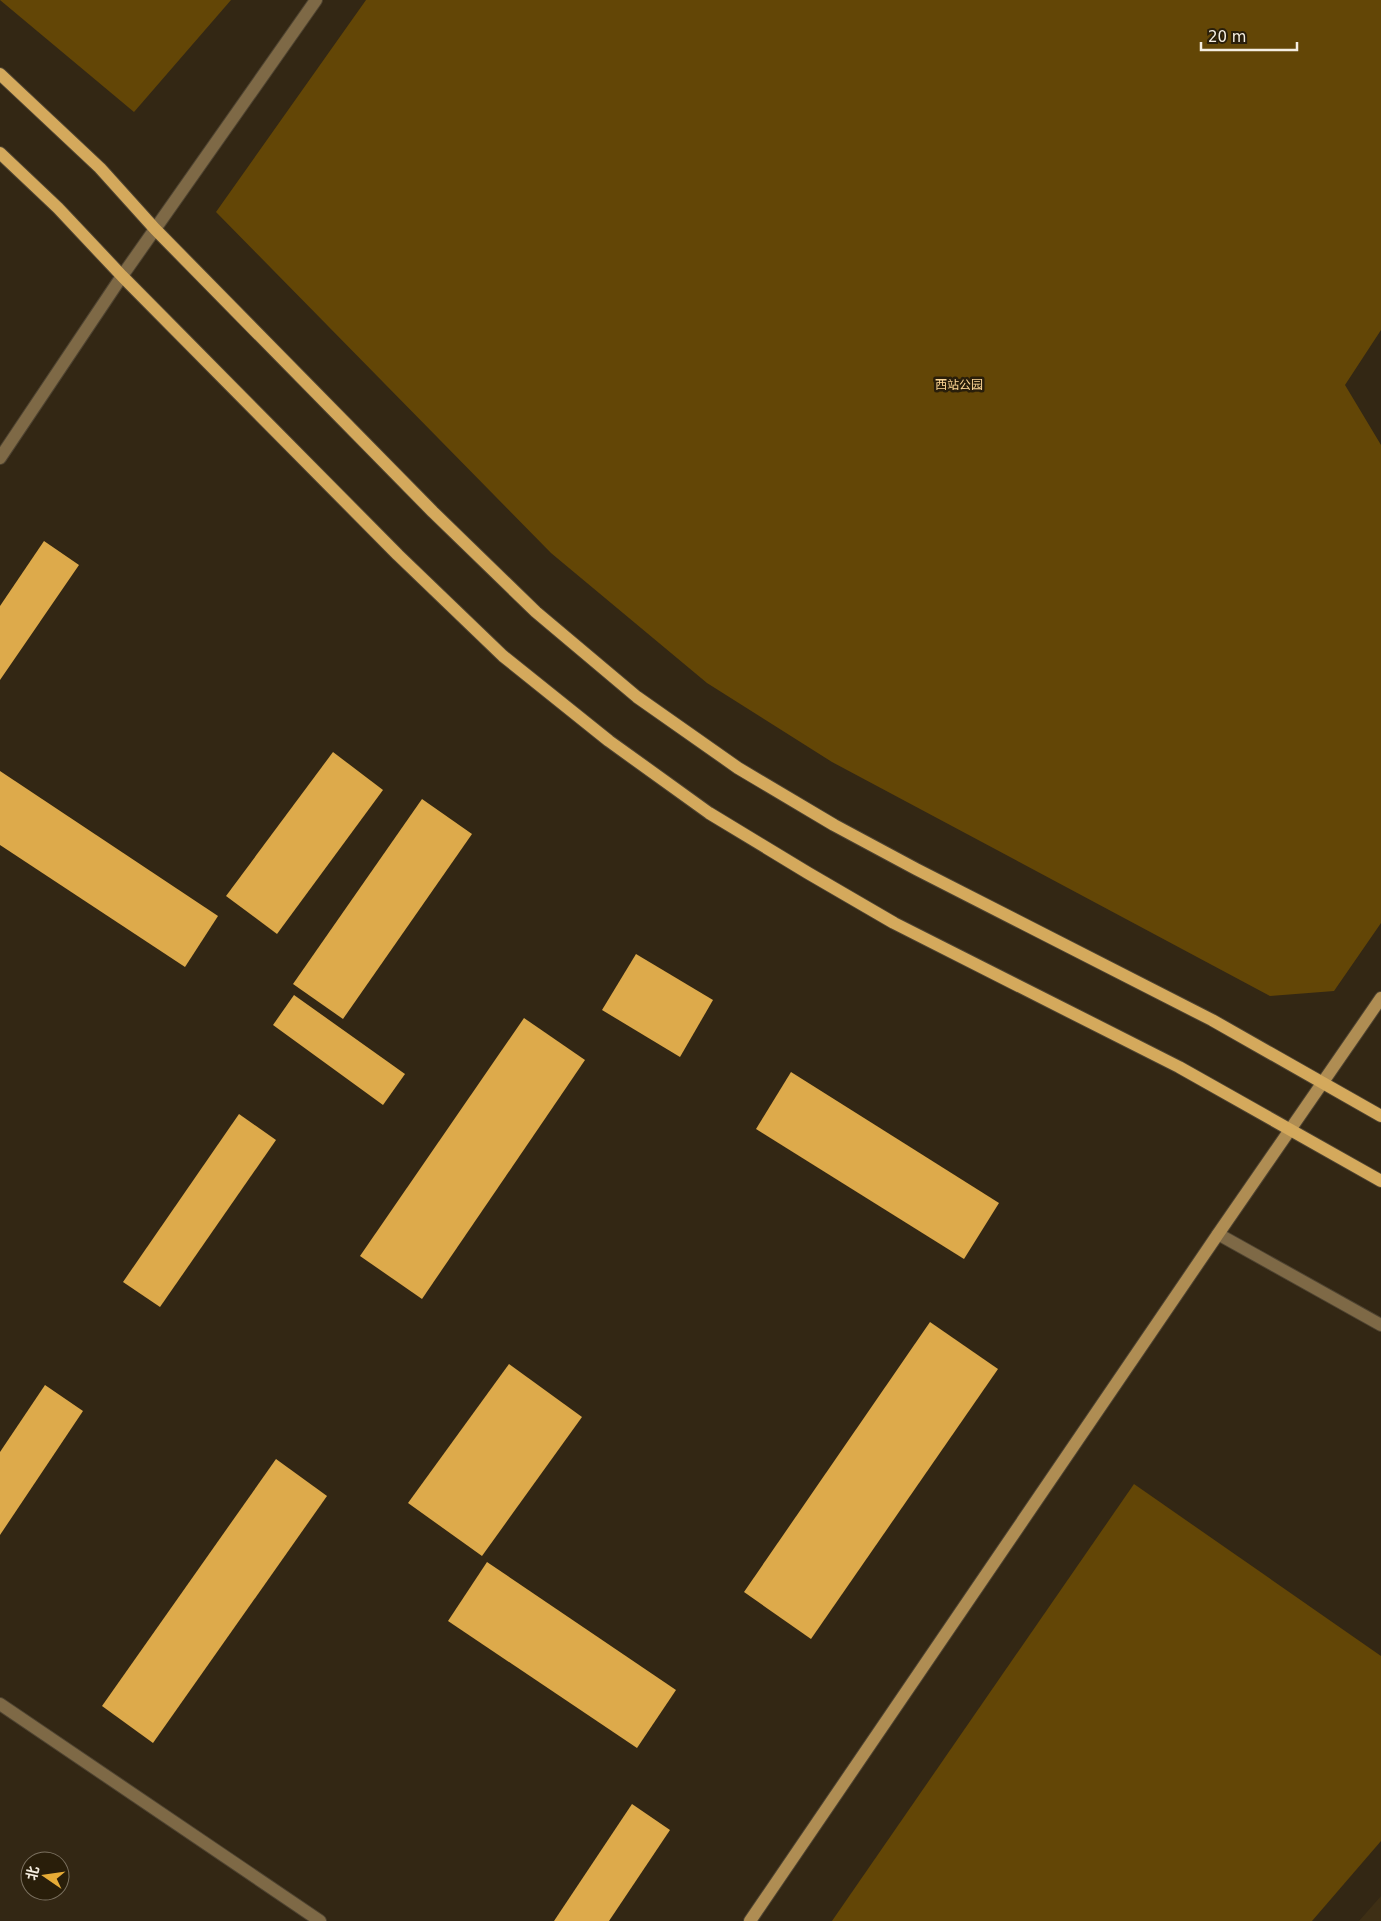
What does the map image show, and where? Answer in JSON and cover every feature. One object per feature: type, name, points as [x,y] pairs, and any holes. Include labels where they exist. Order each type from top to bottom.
[{"type":"main road","points":[[0,74],[100,168],[155,229],[426,505],[522,599],[637,697],[738,768],[834,825],[1212,1020],[1381,1116]]},
{"type":"main road","points":[[0,153],[58,208],[122,276],[398,555],[503,656],[609,741],[709,813],[894,923],[1178,1067],[1381,1181]]},
{"type":"street","points":[[0,458],[122,276],[316,0]]},
{"type":"street","points":[[750,1921],[1381,998]]},
{"type":"street","points":[[1218,1234],[1381,1325]]},
{"type":"street","points":[[0,1704],[320,1921]]},
{"type":"shaded area","points":[[1381,1896],[1381,1921],[1359,1921]]},
{"type":"green space","points":[[0,0],[231,0],[134,112]]},
{"type":"green space","name":"西站公园","points":[[366,0],[1381,0],[1381,330],[1345,385],[1381,445],[1381,923],[1334,991],[1270,996],[832,762],[707,683],[551,553],[216,212]]},
{"type":"green space","points":[[1134,1484],[1381,1656],[1381,1841],[1312,1921],[832,1921]]},
{"type":"building","points":[[44,541],[79,565],[0,680],[0,606]]},
{"type":"building","points":[[333,752],[383,790],[277,934],[226,896]]},
{"type":"building","points":[[0,771],[218,916],[185,967],[0,845]]},
{"type":"building","points":[[422,799],[472,834],[343,1019],[293,984]]},
{"type":"building","points":[[636,954],[713,1000],[680,1057],[602,1010]]},
{"type":"building","points":[[294,995],[405,1074],[383,1105],[273,1025]]},
{"type":"building","points":[[524,1018],[585,1060],[422,1299],[360,1256]]},
{"type":"building","points":[[791,1072],[999,1203],[964,1259],[756,1129]]},
{"type":"building","points":[[239,1114],[276,1140],[160,1307],[123,1282]]},
{"type":"building","points":[[930,1322],[998,1369],[811,1639],[744,1592]]},
{"type":"building","points":[[509,1364],[582,1417],[482,1556],[408,1503]]},
{"type":"building","points":[[45,1385],[83,1411],[0,1535],[0,1452]]},
{"type":"building","points":[[276,1459],[327,1496],[153,1743],[102,1706]]},
{"type":"building","points":[[487,1562],[676,1690],[637,1748],[448,1621]]},
{"type":"building","points":[[632,1804],[670,1830],[609,1921],[554,1921]]}]
